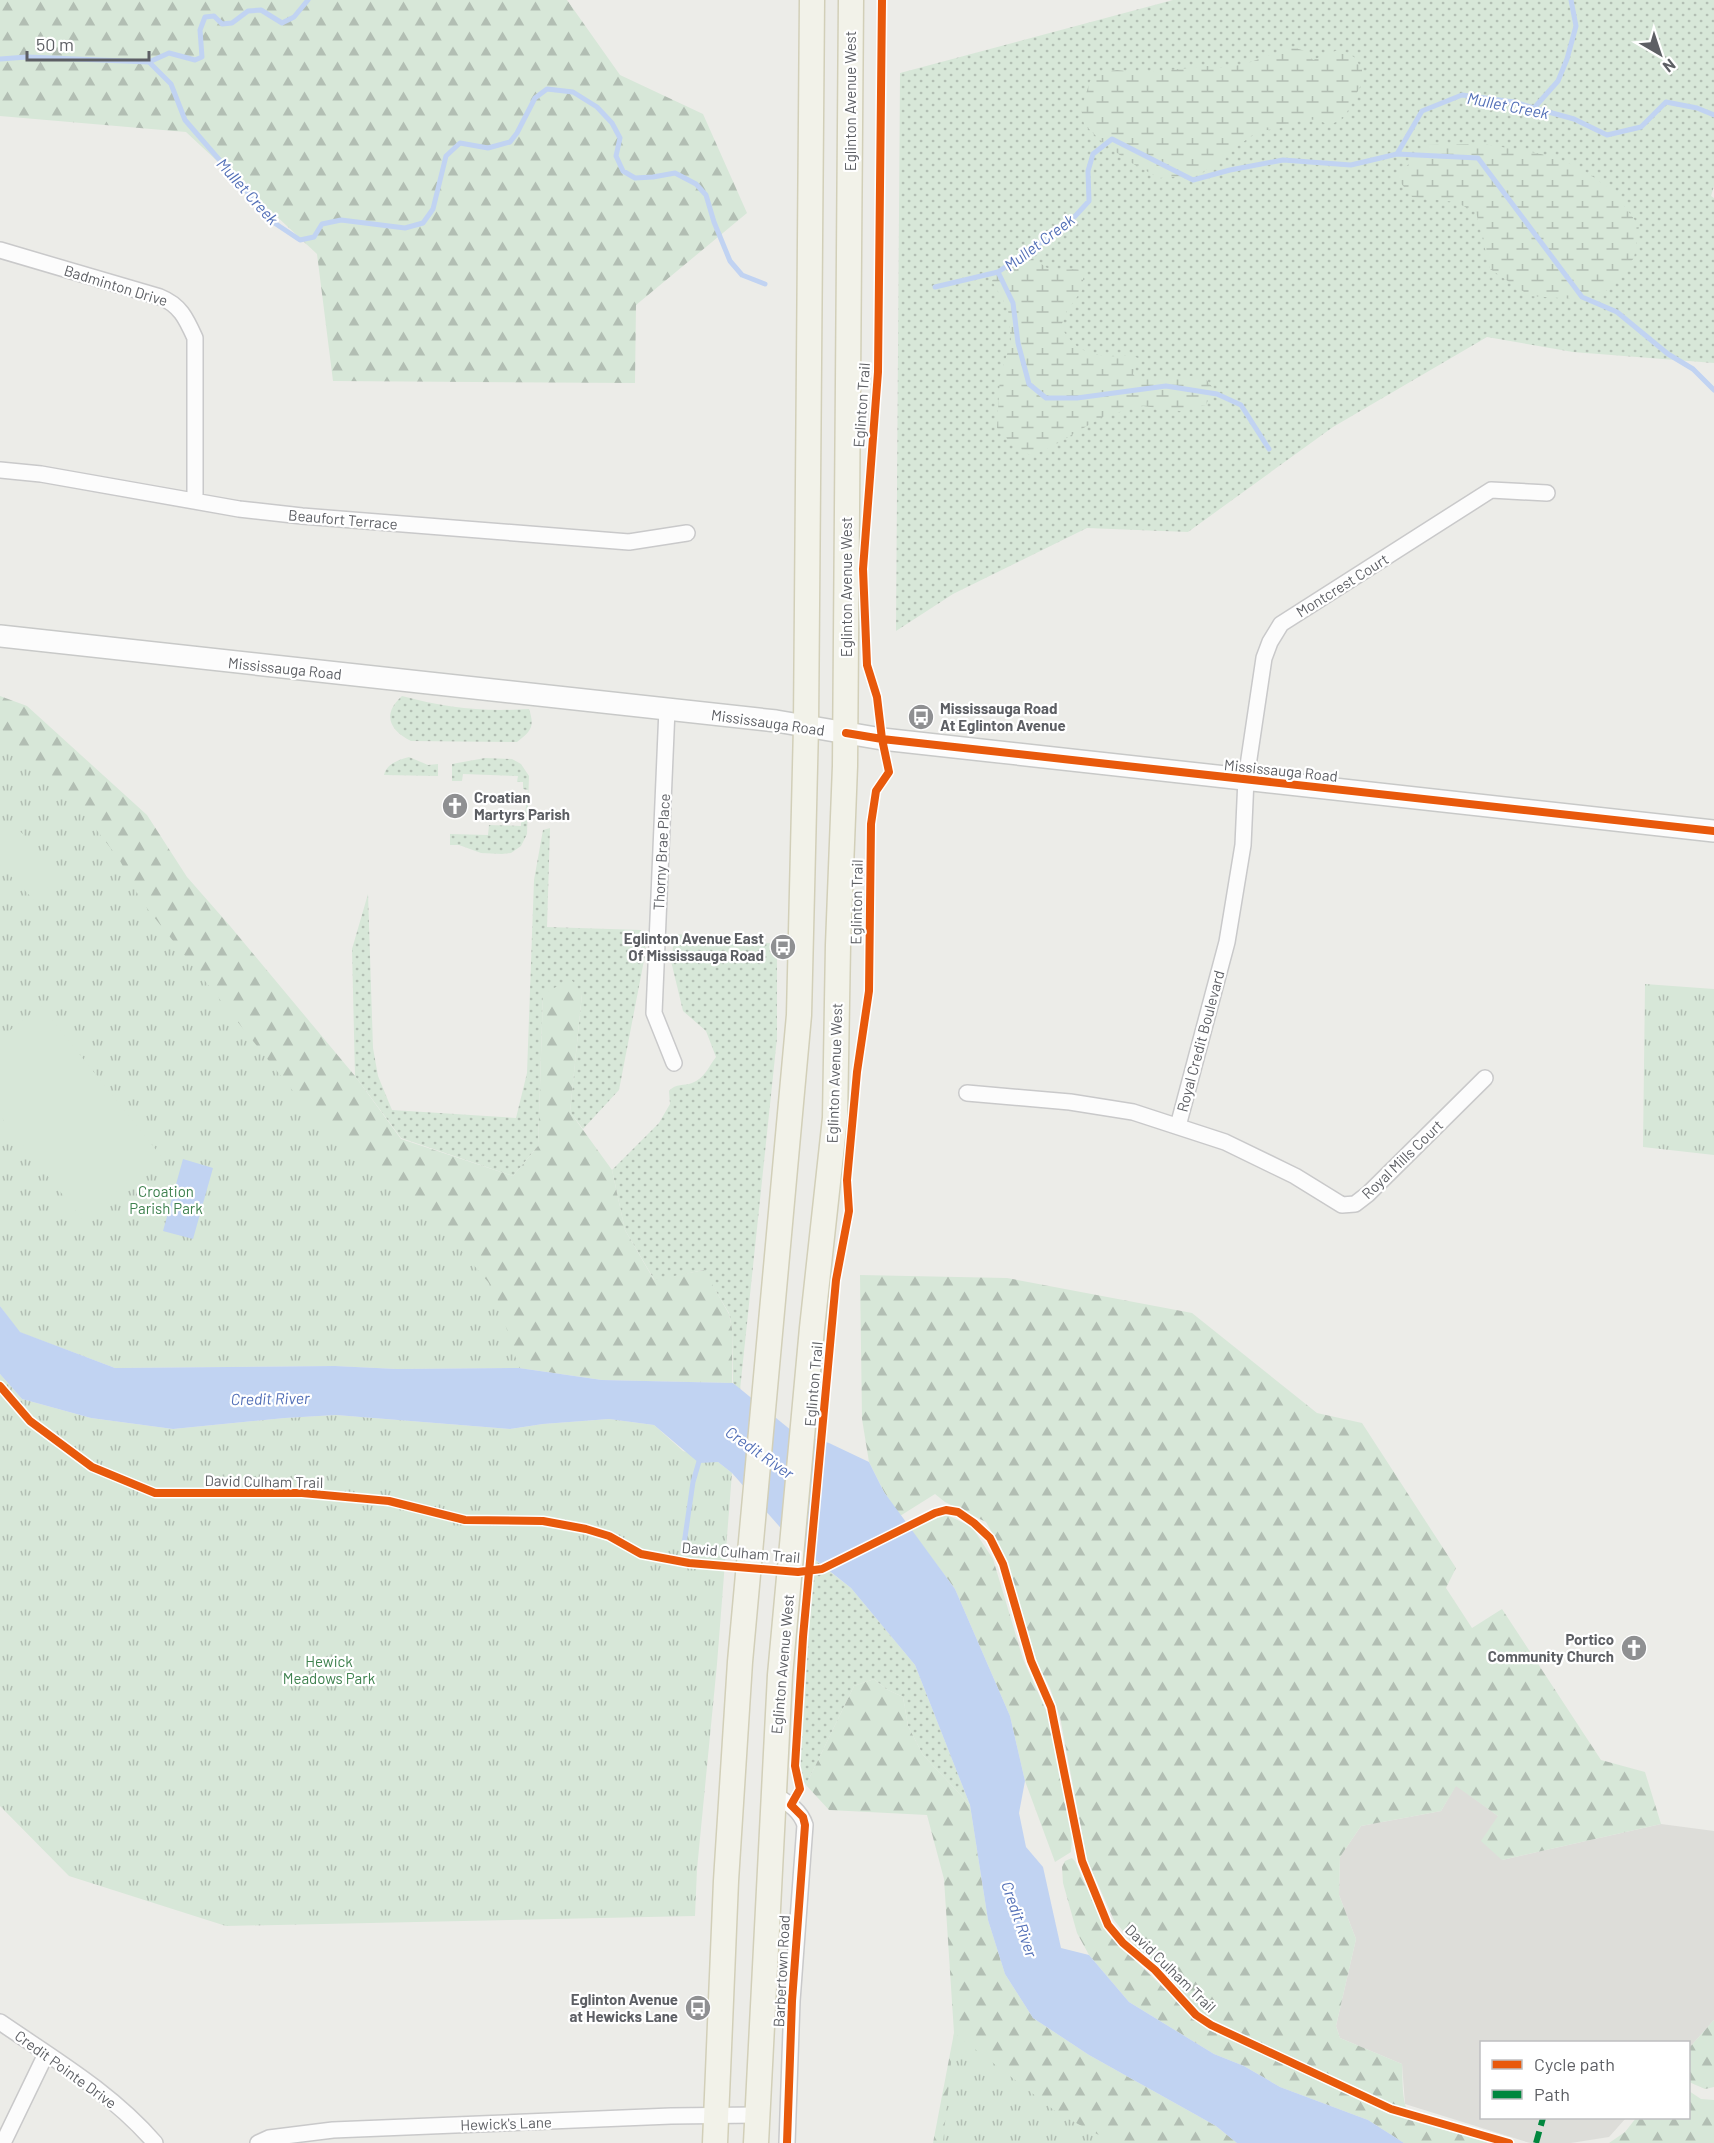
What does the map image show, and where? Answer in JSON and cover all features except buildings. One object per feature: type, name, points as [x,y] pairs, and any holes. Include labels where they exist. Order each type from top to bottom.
[{"type":"main road","points":[[715,2143],[726,1881],[740,1662],[799,1015],[806,726],[812,0]]},
{"type":"main road","name":"Eglinton Avenue West","points":[[756,2143],[772,1793],[780,1675],[812,1328],[835,1118],[838,945],[846,733],[851,0]]},
{"type":"main road","name":"Mississauga Road","points":[[0,636],[667,709],[806,726],[882,739],[1714,831]]},
{"type":"street","name":"Badminton Drive","points":[[0,250],[173,302],[187,320],[195,338],[195,501]]},
{"type":"street","name":"Beaufort Terrace","points":[[0,470],[41,474],[239,509],[302,516],[629,542],[687,533]]},
{"type":"street","name":"Montcrest Court","points":[[1246,779],[1264,658],[1281,624],[1491,490],[1547,493]]},
{"type":"street","name":"Thorny Brae Place","points":[[667,709],[654,1013],[674,1063]]},
{"type":"street","name":"Royal Credit Boulevard","points":[[967,1093],[1070,1102],[1133,1112],[1178,1126],[1227,942],[1243,845],[1246,779]]},
{"type":"street","name":"Royal Mills Court","points":[[1178,1126],[1225,1142],[1295,1176],[1342,1205],[1355,1204],[1368,1194],[1485,1078]]},
{"type":"street","name":"Barbertown Road","points":[[772,1793],[797,1810],[803,1817],[805,1825],[792,2001],[787,2143]]},
{"type":"street","name":"Credit Pointe Drive","points":[[0,2022],[107,2096],[155,2143]]},
{"type":"street","points":[[3,2143],[46,2054]]},
{"type":"street","name":"Hewick's Lane","points":[[258,2143],[269,2138],[333,2130],[756,2115]]},
{"type":"shaded area","points":[[1456,1785],[1498,1816],[1502,1860],[1661,1824],[1714,1831],[1714,2020],[1690,2047],[1690,2041],[1480,2041],[1480,2119],[1625,2119],[1609,2137],[1571,2143],[1530,2143],[1405,2104],[1402,2064],[1340,2038],[1336,2026],[1356,1939],[1339,1895],[1340,1857],[1361,1826],[1441,1811]]},
{"type":"green space","points":[[0,0],[567,0],[620,75],[703,114],[747,213],[636,305],[635,383],[333,381],[317,254],[186,132],[0,116]]},
{"type":"green space","points":[[1173,0],[1714,0],[1714,186],[1711,196],[1714,198],[1714,363],[1573,352],[1487,337],[1333,427],[1188,532],[1087,528],[953,594],[896,631],[900,73]]},
{"type":"green space","points":[[1292,47],[1305,51],[1313,60],[1340,49],[1354,57],[1362,69],[1362,83],[1344,118],[1330,125],[1317,120],[1305,119],[1277,129],[1258,131],[1199,175],[1159,178],[1128,161],[1101,141],[1084,124],[1081,110],[1090,81],[1103,72],[1117,70],[1143,73],[1207,66],[1224,68],[1245,64]]},
{"type":"green space","points":[[1482,144],[1536,153],[1568,163],[1598,180],[1620,201],[1639,226],[1634,258],[1606,291],[1575,299],[1530,296],[1490,269],[1476,212],[1455,202],[1412,197],[1396,177],[1427,145]]},
{"type":"green space","points":[[1012,250],[1030,250],[1040,263],[1048,268],[1084,271],[1082,290],[1067,311],[1061,326],[1074,344],[1093,354],[1138,358],[1133,374],[1137,379],[1189,376],[1205,378],[1213,388],[1206,405],[1180,411],[1143,406],[1104,416],[1031,456],[1010,442],[997,428],[1000,376],[1011,342],[1008,309],[992,281]]},
{"type":"green space","points":[[0,696],[27,706],[147,815],[187,877],[355,1076],[401,1139],[513,1176],[538,1146],[543,994],[571,979],[582,994],[570,1112],[612,1170],[625,1230],[654,1280],[704,1270],[729,1314],[732,1329],[732,1383],[602,1380],[519,1368],[486,1318],[0,754]]},
{"type":"green space","points":[[402,696],[434,704],[465,708],[529,709],[532,724],[526,735],[517,742],[411,741],[393,727],[391,721],[392,709]]},
{"type":"green space","name":"Croation Parish Park","points":[[0,728],[61,784],[119,859],[142,902],[308,1110],[418,1199],[494,1289],[519,1368],[397,1369],[335,1366],[115,1368],[19,1332],[0,1306]]},
{"type":"green space","points":[[409,757],[428,765],[438,764],[438,776],[384,775],[391,765]]},
{"type":"green space","points":[[485,758],[512,759],[521,764],[529,776],[527,834],[521,846],[511,853],[481,853],[459,845],[450,845],[450,834],[488,835],[489,825],[521,826],[521,814],[525,814],[528,790],[523,789],[523,782],[517,782],[518,776],[463,774],[462,781],[452,781],[452,764]]},
{"type":"green space","points":[[11,822],[62,874],[34,900],[0,865],[0,832]]},
{"type":"green space","points":[[550,828],[547,927],[641,930],[646,950],[619,1090],[583,1129],[570,1112],[582,994],[543,994],[538,1146],[513,1176],[401,1138],[355,1076],[352,949],[368,894],[373,1048],[378,1076],[392,1110],[516,1118],[527,1073],[534,880],[543,830]]},
{"type":"green space","points":[[675,934],[777,944],[777,1038],[740,1390],[733,1383],[732,1329],[729,1313],[703,1270],[655,1281],[625,1230],[612,1170],[659,1123],[670,1104],[669,1091],[674,1087],[700,1079],[716,1057],[706,1031],[683,1011],[671,961]]},
{"type":"green space","points":[[1645,984],[1714,989],[1714,1155],[1643,1147]]},
{"type":"green space","points":[[41,1006],[161,1156],[82,1219],[0,1116],[0,1038]]},
{"type":"green space","points":[[860,1275],[1007,1278],[1192,1313],[1317,1413],[1362,1423],[1456,1568],[1446,1588],[1472,1628],[1502,1609],[1601,1760],[1645,1772],[1661,1824],[1502,1860],[1481,1841],[1498,1816],[1456,1786],[1441,1811],[1361,1826],[1340,1857],[1339,1895],[1356,1939],[1336,2026],[1340,2038],[1402,2064],[1405,2104],[1410,2115],[1436,2127],[1495,2143],[1404,2143],[1368,2120],[1280,2087],[1244,2066],[1214,2054],[1129,2002],[1089,1955],[1077,1933],[1063,1883],[1062,1867],[1065,1861],[1072,1858],[1107,1933],[1176,2000],[1211,2028],[1213,2026],[1135,1946],[1114,1920],[1087,1860],[1060,1717],[1050,1688],[1038,1665],[1004,1554],[986,1522],[945,1502],[935,1494],[900,1516],[884,1492],[869,1462],[862,1419]]},
{"type":"green space","name":"Hewick Meadows Park","points":[[0,1374],[22,1399],[91,1418],[173,1429],[336,1415],[510,1429],[609,1419],[654,1425],[683,1451],[718,1462],[732,1473],[717,1664],[697,1869],[695,1916],[226,1926],[69,1876],[0,1806]]},
{"type":"green space","points":[[945,1514],[972,1527],[993,1559],[1023,1659],[1048,1715],[1065,1786],[1072,1836],[1071,1852],[1055,1862],[1025,1781],[1010,1716],[955,1589],[911,1530]]},
{"type":"green space","points":[[815,1560],[851,1588],[915,1665],[970,1805],[923,1755],[908,1726],[903,1697],[886,1689],[874,1679],[854,1686],[806,1785],[800,1777],[798,1758]]},
{"type":"green space","points":[[874,1679],[886,1689],[903,1697],[908,1726],[923,1755],[970,1805],[988,1920],[1005,1974],[1033,2018],[1089,2055],[1216,2126],[1237,2143],[933,2143],[954,2033],[944,1879],[927,1815],[829,1810],[806,1785],[854,1686]]},
{"type":"green space","points":[[1714,2020],[1714,2087],[1705,2089],[1690,2082],[1690,2047]]},
{"type":"green space","points":[[954,2033],[1059,2114],[1114,2143],[943,2143]]},
{"type":"green space","points":[[1690,2092],[1701,2099],[1714,2100],[1714,2143],[1609,2143],[1625,2132],[1635,2119],[1690,2119]]},
{"type":"water","points":[[183,1159],[213,1168],[193,1239],[163,1231]]},
{"type":"water","name":"Credit River","points":[[0,1306],[20,1332],[115,1368],[335,1366],[397,1369],[519,1368],[602,1380],[733,1383],[792,1431],[829,1443],[869,1462],[884,1492],[955,1589],[1010,1716],[1025,1781],[1019,1813],[1026,1847],[1043,1867],[1061,1948],[1089,1955],[1129,2002],[1214,2054],[1244,2066],[1280,2087],[1368,2120],[1404,2143],[1237,2143],[1216,2126],[1089,2055],[1033,2018],[1005,1974],[988,1920],[970,1805],[915,1665],[851,1588],[794,1543],[732,1473],[718,1462],[699,1463],[654,1425],[609,1419],[510,1429],[336,1415],[173,1429],[91,1418],[22,1399],[0,1374]]},
{"type":"waterway","points":[[149,62],[169,53],[195,60],[202,57],[200,30],[205,17],[214,16],[222,24],[232,23],[248,11],[261,10],[282,23],[294,17],[308,0]]},
{"type":"waterway","points":[[1534,108],[1558,81],[1567,59],[1576,26],[1571,0]]},
{"type":"waterway","name":"Mullet Creek","points":[[0,59],[27,57],[149,62],[171,84],[185,120],[273,222],[300,240],[314,237],[322,224],[341,220],[405,228],[423,223],[433,209],[446,156],[460,143],[488,148],[510,142],[535,98],[547,89],[573,92],[597,107],[612,123],[620,138],[616,156],[623,171],[635,178],[675,173],[696,184],[706,195],[730,261],[742,275],[765,284]]},
{"type":"waterway","name":"Mullet Creek","points":[[935,287],[998,272],[1067,225],[1089,201],[1088,171],[1093,154],[1112,139],[1193,180],[1283,160],[1351,165],[1397,154],[1422,111],[1462,95],[1514,102],[1574,119],[1607,135],[1641,127],[1666,102],[1697,108],[1714,115]]},
{"type":"waterway","points":[[1397,154],[1478,158],[1582,297],[1617,312],[1668,354],[1693,369],[1714,390]]},
{"type":"waterway","points":[[998,272],[1013,303],[1018,343],[1029,384],[1046,398],[1077,398],[1166,386],[1217,394],[1241,405],[1269,449]]},
{"type":"waterway","points":[[683,1551],[693,1482],[700,1458]]},
{"type":"marked path","points":[[1536,2143],[1543,2119]]},
{"type":"cycle path","name":"Eglinton Trail","points":[[787,2143],[792,2001],[805,1825],[803,1817],[791,1805],[800,1789],[795,1766],[803,1637],[836,1280],[849,1211],[847,1180],[857,1072],[869,991],[871,824],[876,791],[889,772],[877,697],[867,665],[863,569],[878,372],[882,0]]},
{"type":"cycle path","points":[[846,733],[882,739],[1714,831]]},
{"type":"cycle path","name":"David Culham Trail","points":[[0,1386],[30,1421],[92,1467],[155,1493],[302,1493],[389,1501],[465,1520],[543,1521],[586,1529],[609,1536],[641,1554],[689,1563],[798,1572],[822,1569],[935,1513],[946,1510],[958,1512],[990,1538],[1003,1564],[1031,1661],[1051,1707],[1082,1861],[1108,1925],[1123,1943],[1155,1970],[1196,2015],[1211,2025],[1391,2109],[1509,2143]]},
{"type":"place","name":"Mississauga Road At Eglinton Avenue","points":[[921,717]]},
{"type":"place","name":"Croatian Martyrs Parish","points":[[455,806]]},
{"type":"place","name":"Eglinton Avenue East Of Mississauga Road","points":[[783,947]]},
{"type":"place","name":"Portico Community Church","points":[[1634,1648]]},
{"type":"place","name":"Eglinton Avenue at Hewicks Lane","points":[[698,2008]]}]
